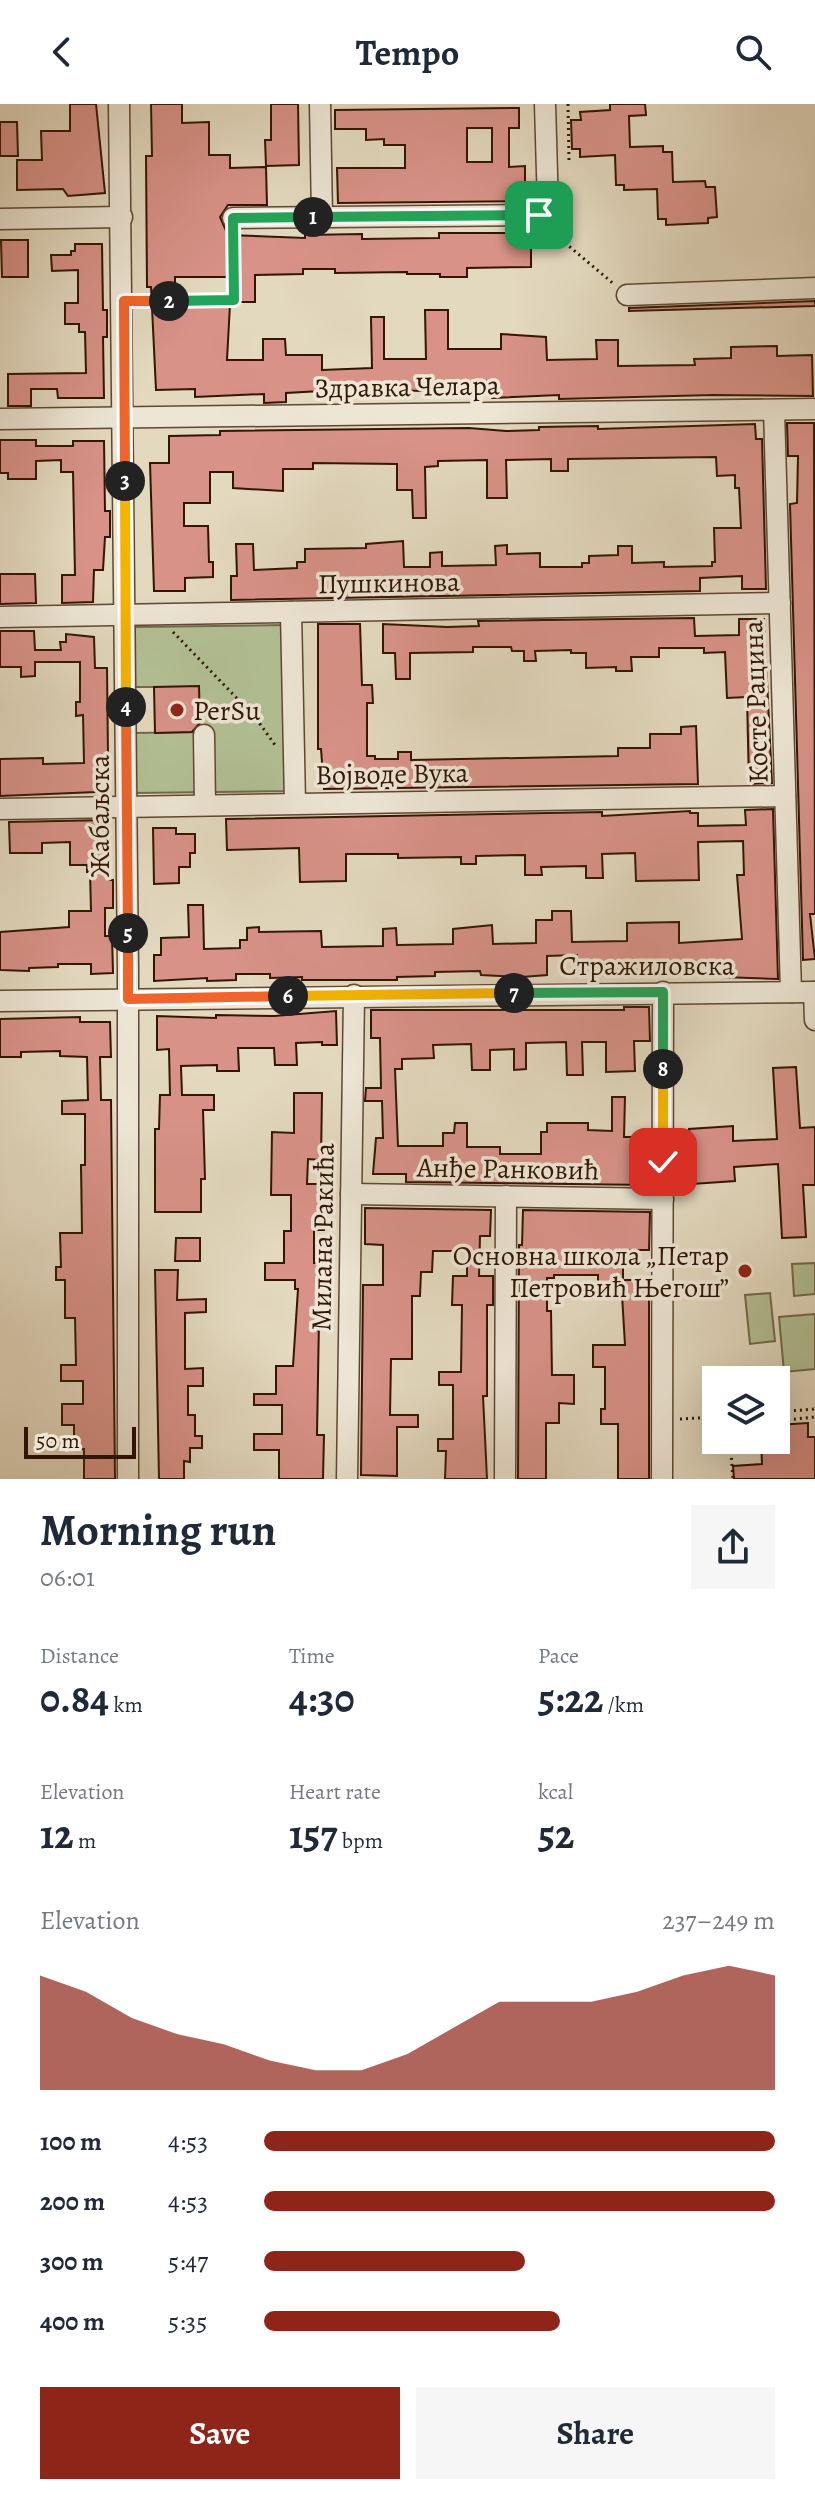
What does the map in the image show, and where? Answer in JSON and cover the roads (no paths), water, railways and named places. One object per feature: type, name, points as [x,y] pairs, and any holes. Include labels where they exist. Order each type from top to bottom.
[{"type":"street","name":"Жабаљска","points":[[119,104],[124,301],[128,1479]]},
{"type":"street","points":[[320,104],[322,217]]},
{"type":"street","points":[[233,218],[545,214],[548,208],[545,104]]},
{"type":"street","points":[[0,219],[122,217]]},
{"type":"street","points":[[627,295],[815,288]]},
{"type":"street","name":"Здравка Челара","points":[[0,419],[815,409]]},
{"type":"street","name":"Косте Рацина","points":[[774,410],[791,992]]},
{"type":"street","name":"Пушкинова","points":[[0,617],[780,603]]},
{"type":"street","points":[[291,612],[295,803]]},
{"type":"street","points":[[204,735],[205,805]]},
{"type":"street","name":"Војводе Вука","points":[[0,809],[785,796]]},
{"type":"street","points":[[662,1479],[663,992]]},
{"type":"street","points":[[814,992],[815,1020]]},
{"type":"street","name":"Стражиловска","points":[[0,1001],[814,992]]},
{"type":"street","name":"Милана Ракића","points":[[347,1479],[354,995]]},
{"type":"street","name":"Анђе Ранковић","points":[[351,1194],[663,1199]]},
{"type":"street","points":[[505,1479],[506,1196]]},
{"type":"place","name":"PerSu","points":[[177,710]]},
{"type":"place","name":"Основна школа „Петар Петровић Његош”","points":[[745,1271]]}]
